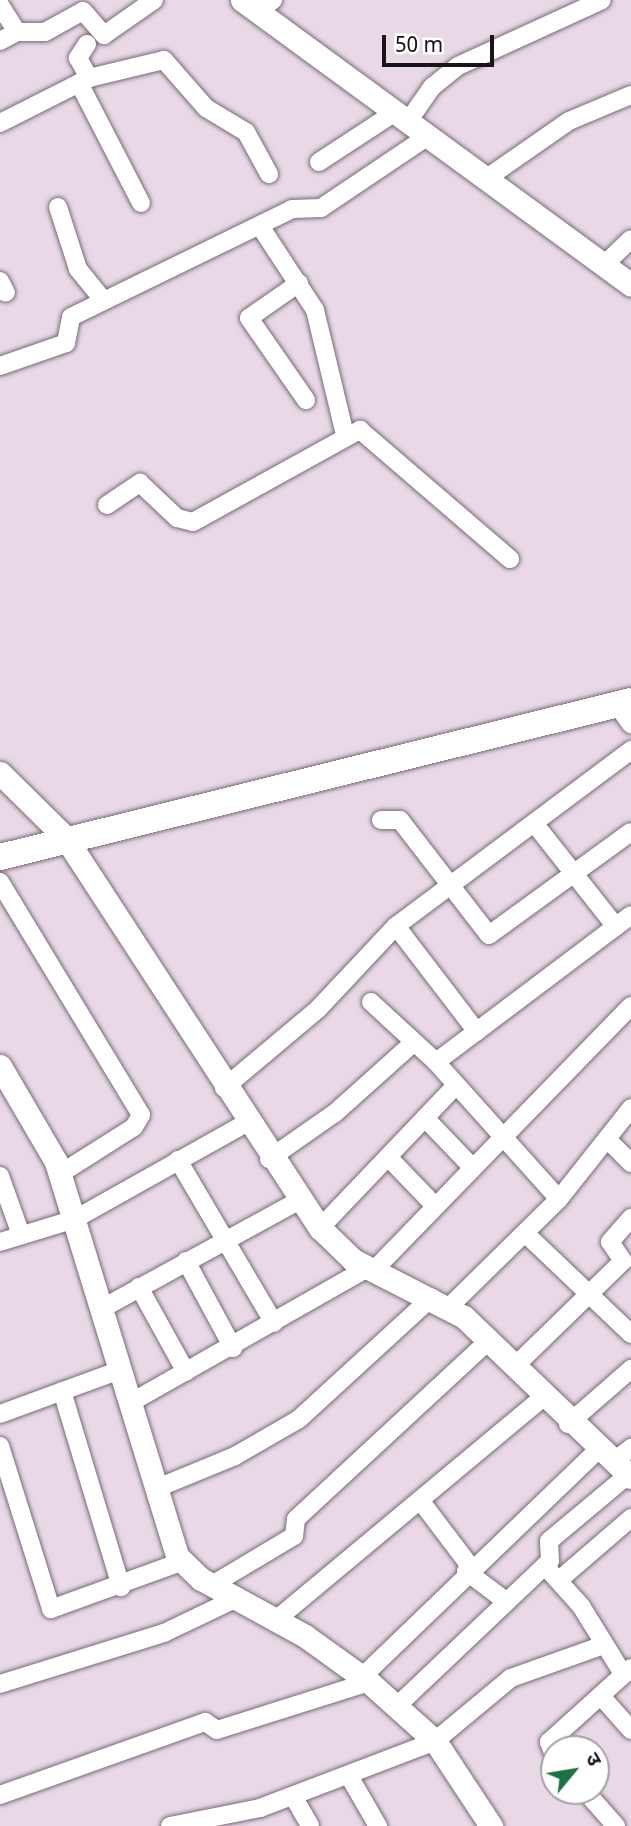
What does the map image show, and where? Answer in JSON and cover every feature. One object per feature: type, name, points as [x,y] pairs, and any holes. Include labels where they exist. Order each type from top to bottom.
[{"type":"main road","points":[[0,857],[65,837],[626,710]]},
{"type":"street","points":[[141,203],[84,80],[78,58],[96,40],[154,0]]},
{"type":"street","points":[[319,162],[403,116],[458,66],[593,2]]},
{"type":"street","points":[[258,4],[428,136],[631,285]]},
{"type":"street","points":[[0,5],[17,32]]},
{"type":"street","points":[[0,41],[17,32],[46,32],[83,11],[96,40]]},
{"type":"street","points":[[0,123],[84,80],[164,60],[206,108],[246,132],[270,173]]},
{"type":"street","points":[[487,178],[569,121],[631,95]]},
{"type":"street","points":[[0,366],[66,343],[68,319],[104,301],[299,207],[321,208],[428,136]]},
{"type":"street","points":[[58,207],[78,269],[104,301]]},
{"type":"street","points":[[260,226],[315,310],[345,435]]},
{"type":"street","points":[[604,265],[631,239]]},
{"type":"street","points":[[299,283],[249,318],[306,400]]},
{"type":"street","points":[[107,505],[140,483],[177,518],[193,522],[345,435],[364,432],[510,559]]},
{"type":"street","points":[[224,1088],[318,1009],[396,926],[631,750]]},
{"type":"street","points":[[0,773],[65,837],[269,1159],[298,1201],[340,1251],[441,1302],[489,1340],[568,1424],[621,1462]]},
{"type":"street","points":[[381,820],[400,820],[450,886],[493,935],[631,832]]},
{"type":"street","points":[[534,823],[616,927]]},
{"type":"street","points":[[0,882],[141,1115],[134,1127],[60,1174]]},
{"type":"street","points":[[436,1062],[631,915]]},
{"type":"street","points":[[396,926],[477,1032]]},
{"type":"street","points":[[371,1002],[436,1062],[559,1199]]},
{"type":"street","points":[[130,1403],[372,1269],[631,1006]]},
{"type":"street","points":[[269,1159],[335,1113],[414,1042]]},
{"type":"street","points":[[0,1066],[60,1174],[155,1489],[181,1562],[212,1585],[277,1619],[366,1679],[435,1741],[491,1826]]},
{"type":"street","points":[[320,1228],[457,1085]]},
{"type":"street","points":[[155,1489],[235,1456],[299,1419],[526,1234],[559,1199],[631,1108]]},
{"type":"street","points":[[425,1118],[472,1167]]},
{"type":"street","points":[[0,1241],[75,1219],[246,1123]]},
{"type":"street","points":[[607,1139],[631,1163]]},
{"type":"street","points":[[388,1157],[435,1206]]},
{"type":"street","points":[[178,1160],[274,1323]]},
{"type":"street","points":[[0,1176],[22,1235]]},
{"type":"street","points":[[101,1309],[298,1201]]},
{"type":"street","points":[[514,1367],[627,1257],[610,1242],[631,1218]]},
{"type":"street","points":[[526,1234],[631,1335]]},
{"type":"street","points":[[186,1261],[233,1348]]},
{"type":"street","points":[[139,1287],[186,1372]]},
{"type":"street","points":[[212,1585],[296,1534],[296,1518],[489,1340]]},
{"type":"street","points":[[568,1424],[631,1369]]},
{"type":"street","points":[[0,1414],[120,1370]]},
{"type":"street","points":[[62,1391],[121,1587]]},
{"type":"street","points":[[277,1619],[543,1397]]},
{"type":"street","points":[[0,1446],[47,1605],[60,1609],[181,1562]]},
{"type":"street","points":[[397,1706],[545,1566],[552,1557],[549,1541],[621,1462]]},
{"type":"street","points":[[0,1795],[205,1722],[217,1730],[366,1679],[468,1569],[621,1462]]},
{"type":"street","points":[[420,1500],[468,1569],[507,1602]]},
{"type":"street","points":[[559,1580],[631,1518]]},
{"type":"street","points":[[545,1566],[559,1580],[601,1646],[627,1671],[557,1735]]},
{"type":"street","points":[[0,1684],[164,1633],[239,1597]]},
{"type":"street","points":[[170,1826],[239,1820],[435,1741],[511,1678],[601,1646]]},
{"type":"street","points":[[601,1696],[631,1730]]},
{"type":"street","points":[[348,1776],[378,1826]]},
{"type":"street","points":[[293,1796],[310,1826]]},
{"type":"street","points":[[597,1805],[616,1826]]}]
